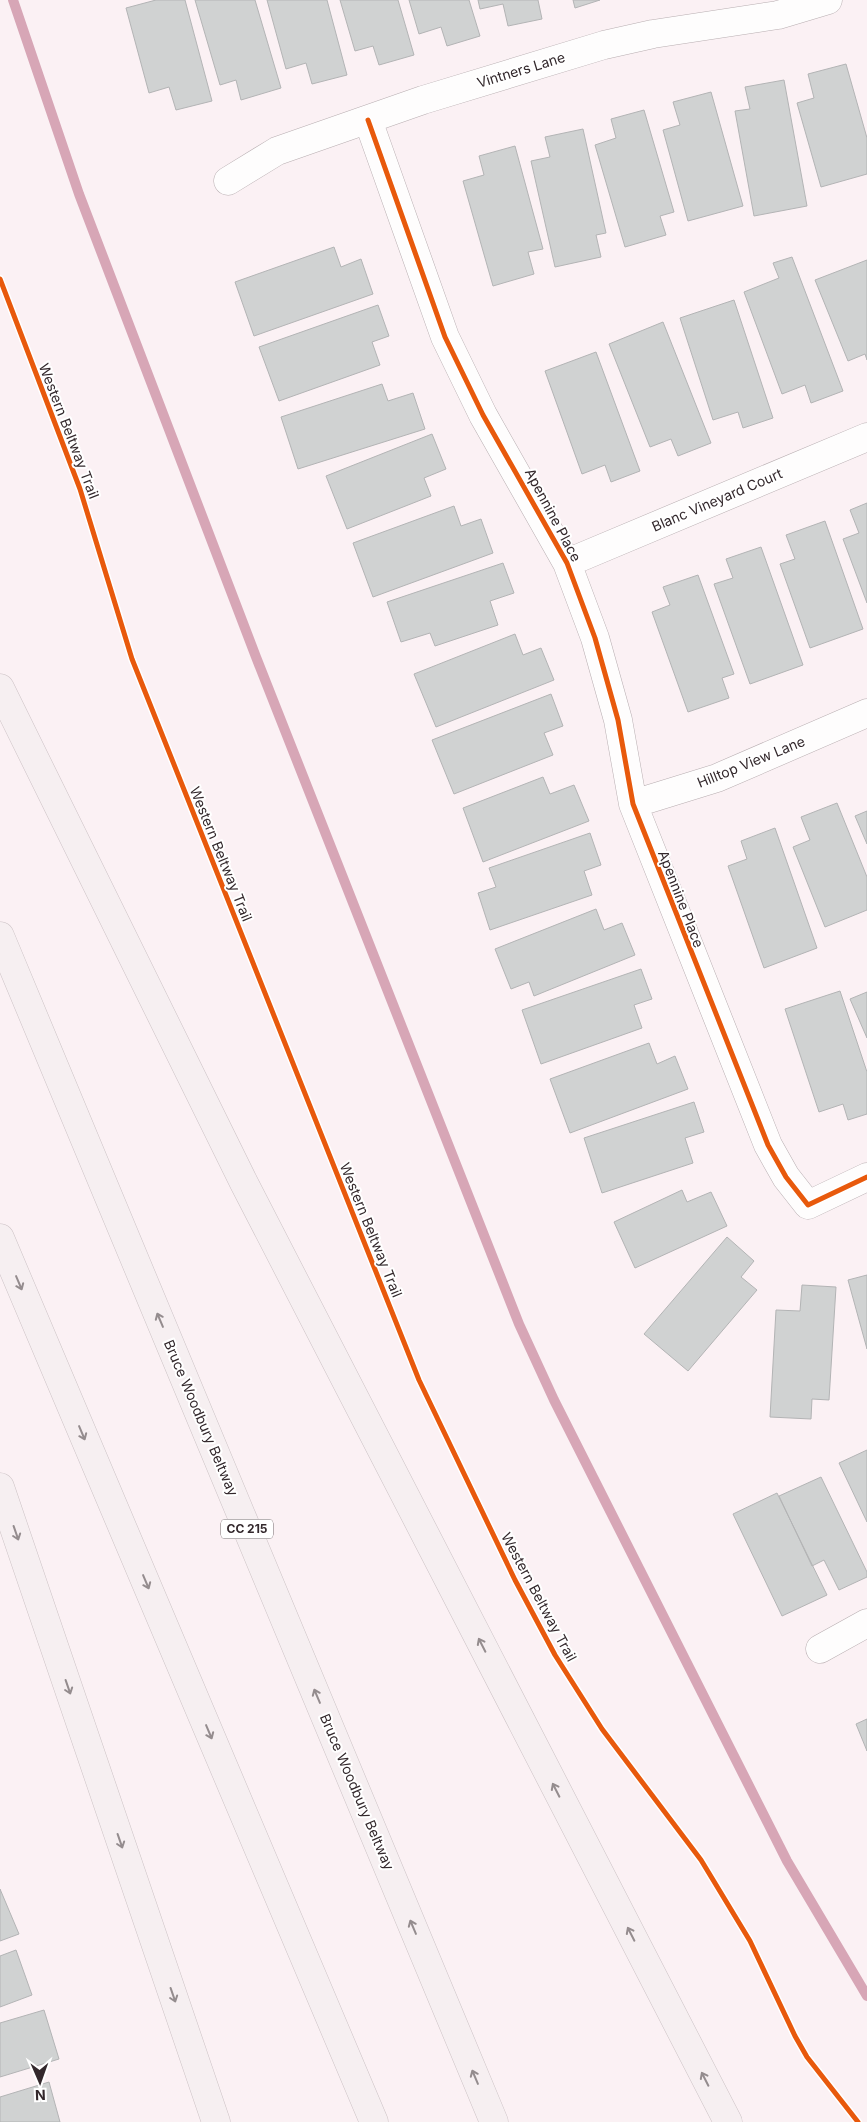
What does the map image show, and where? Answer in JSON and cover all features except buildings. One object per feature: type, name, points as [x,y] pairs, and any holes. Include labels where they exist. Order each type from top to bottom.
[{"type":"highway","points":[[0,688],[248,1192],[728,2122]]},
{"type":"highway","name":"Bruce Woodbury Beltway","points":[[0,936],[494,2122]]},
{"type":"highway","points":[[0,1238],[374,2122]]},
{"type":"highway","points":[[0,1487],[216,2122]]},
{"type":"street","name":"Vintners Lane","points":[[228,181],[278,151],[423,100],[604,45],[653,34],[778,16],[828,0]]},
{"type":"street","name":"Apennine Place","points":[[368,120],[445,337],[483,415],[567,563],[600,657],[618,720],[633,804],[755,1115],[786,1177],[808,1205],[867,1177]]},
{"type":"street","name":"Blanc Vineyard Court","points":[[567,563],[867,437]]},
{"type":"street","name":"Hilltop View Lane","points":[[633,804],[717,778],[867,713]]},
{"type":"street","points":[[820,1649],[867,1623]]},
{"type":"waterway","points":[[13,0],[79,194],[256,657],[519,1324],[554,1400],[787,1861],[867,1996]]},
{"type":"cycle path","points":[[368,120],[445,337],[483,415],[567,563],[595,638],[618,720],[633,804],[768,1145],[786,1177],[808,1205],[867,1177]]},
{"type":"cycle path","name":"Western Beltway Trail","points":[[0,279],[80,489],[132,659],[419,1380],[515,1580],[555,1655],[602,1729],[701,1860],[750,1941],[795,2036],[807,2057],[858,2122]]}]
